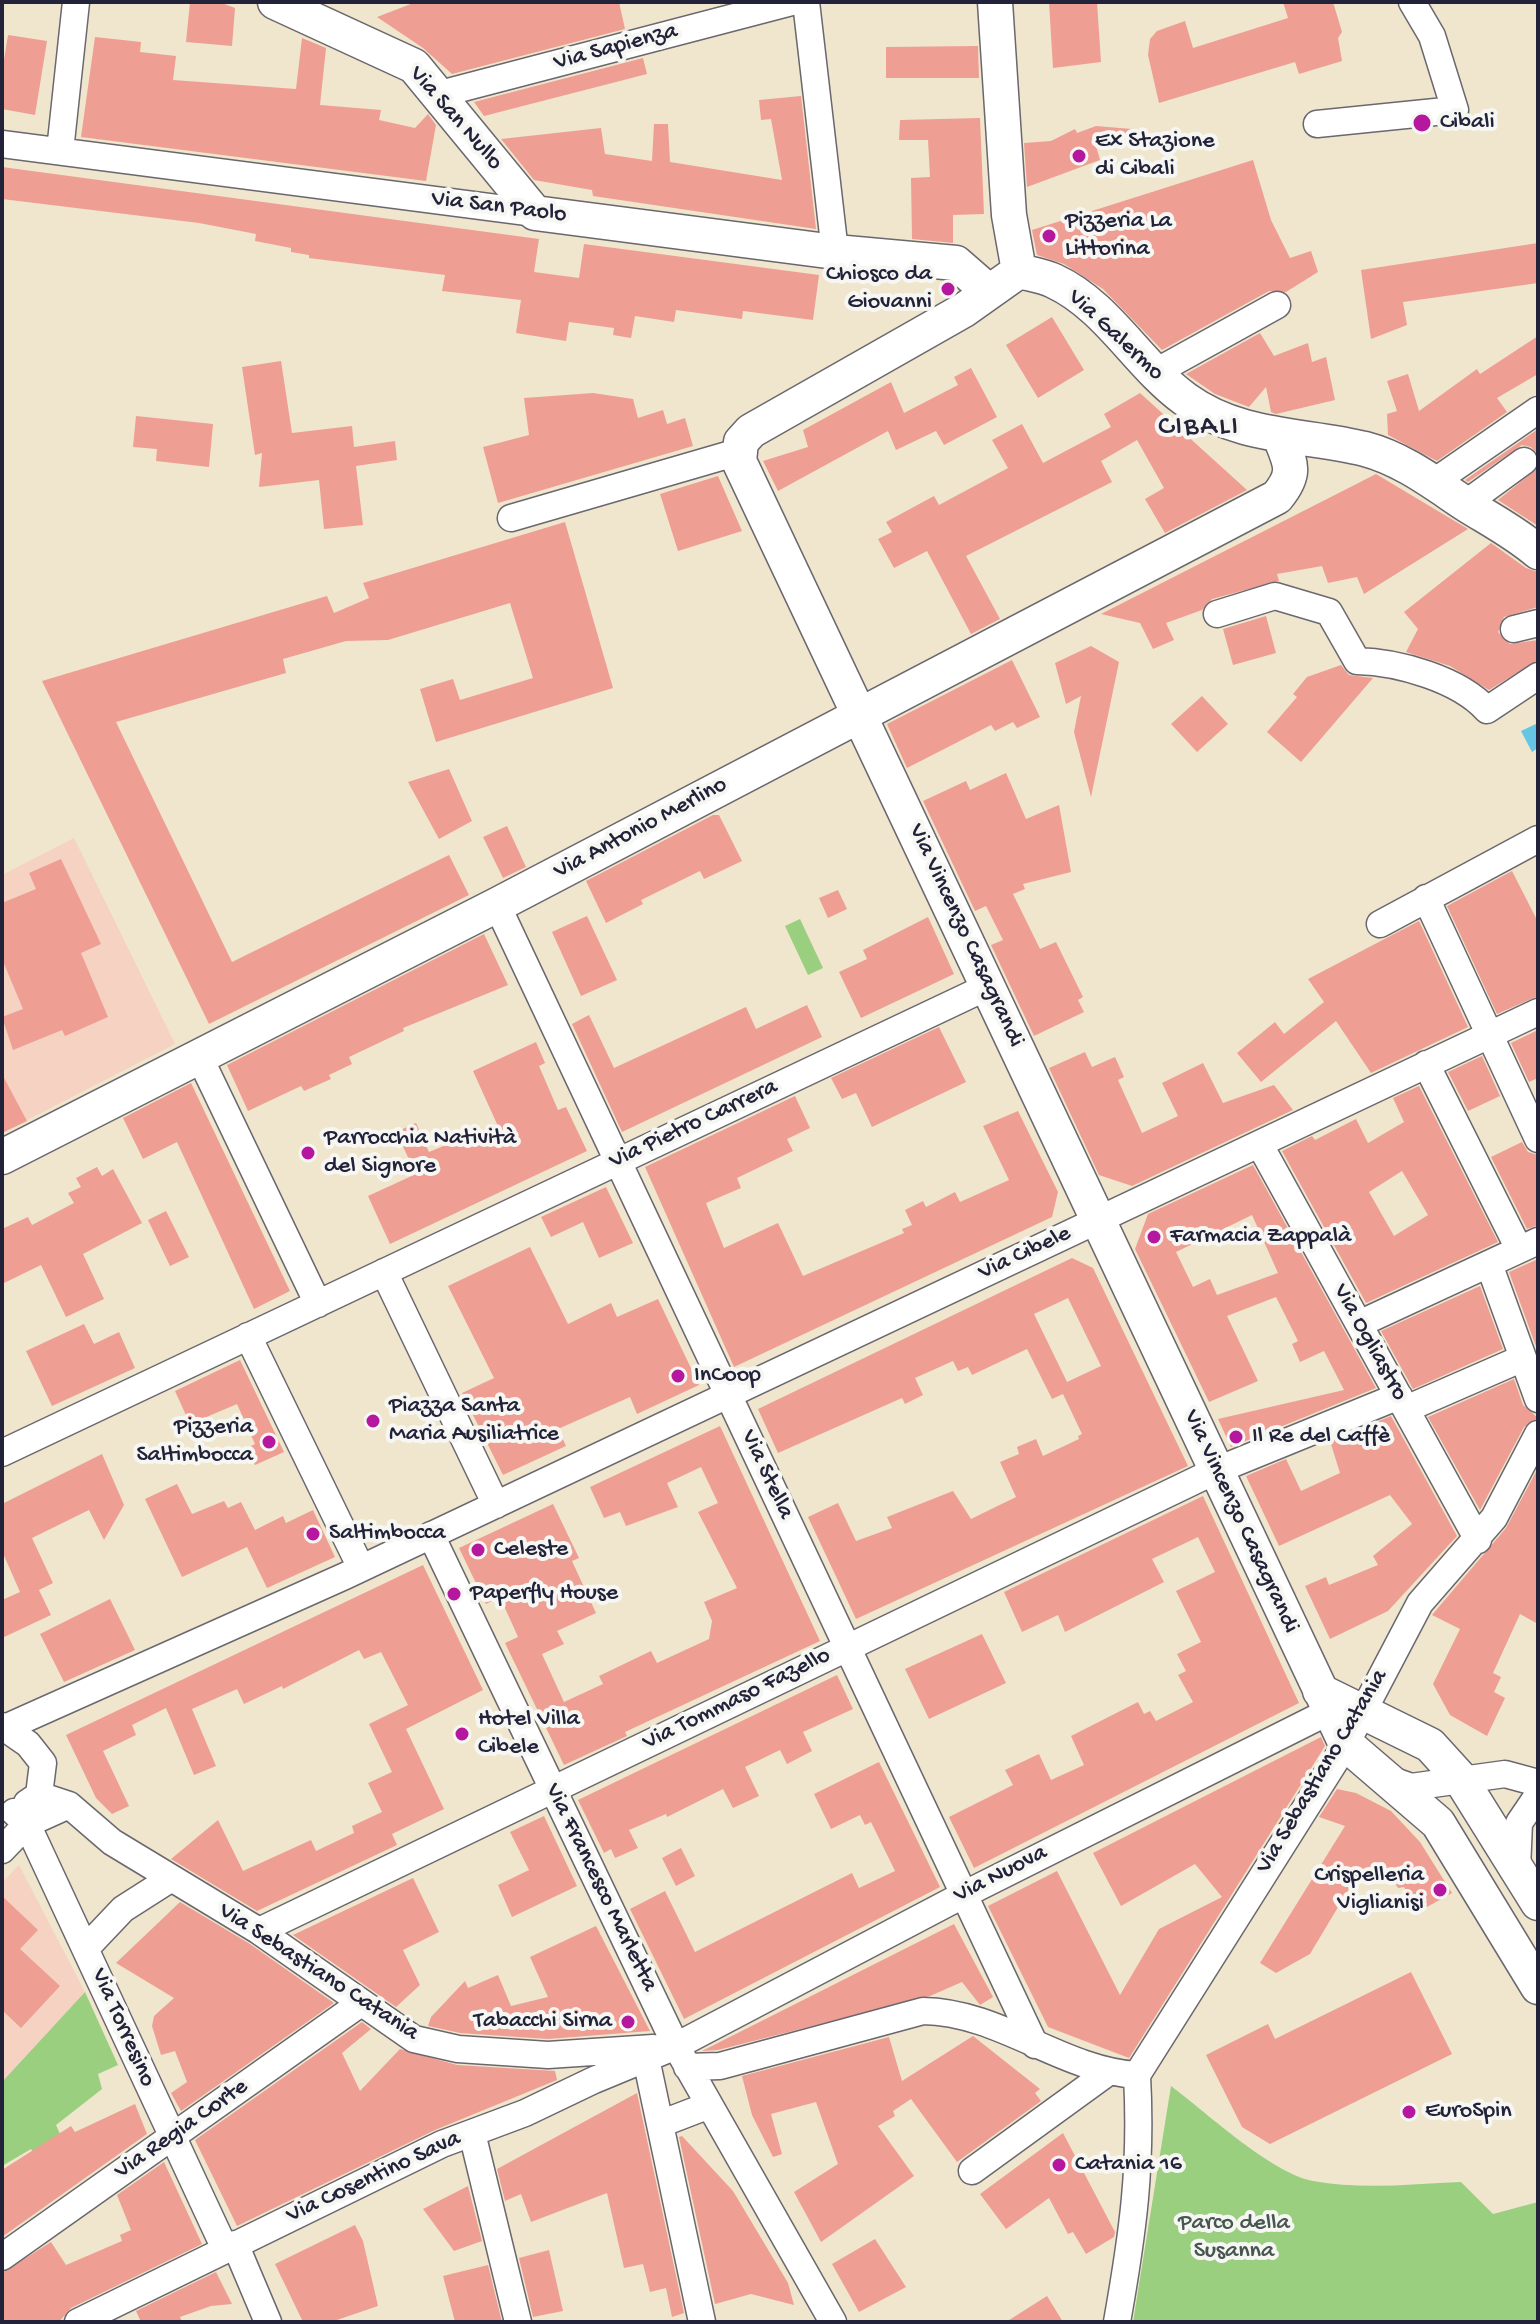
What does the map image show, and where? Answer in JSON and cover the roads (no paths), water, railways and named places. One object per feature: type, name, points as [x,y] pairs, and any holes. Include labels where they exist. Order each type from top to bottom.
[{"type":"main road","name":"Via San Nullo","points":[[275,2],[414,66],[535,213]]},
{"type":"main road","points":[[738,452],[751,431],[964,310],[987,290],[1019,271],[1009,215],[995,2]]},
{"type":"main road","name":"Via San Paolo","points":[[535,213],[835,252],[956,263],[987,290]]},
{"type":"main road","name":"Via Galermo","points":[[1019,271],[1054,281],[1084,300],[1154,373],[1208,413],[1280,437],[1364,449],[1387,457],[1434,482],[1538,552]]},
{"type":"main road","name":"Via Antonio Merlino","points":[[2,1157],[497,905],[1277,497],[1290,481],[1291,462],[1280,437]]},
{"type":"main road","name":"Via Vincenzo Casagrandi","points":[[738,452],[743,472],[861,713],[1096,1220],[1346,1744]]},
{"type":"main road","points":[[1325,1701],[1364,1712],[1430,1745],[1460,1778],[1538,1903]]},
{"type":"main road","points":[[1346,1744],[1379,1776],[1438,1823],[1538,1987]]},
{"type":"street","points":[[60,151],[76,2]]},
{"type":"street","name":"Via Sapienza","points":[[440,94],[792,2]]},
{"type":"street","points":[[806,2],[835,252]]},
{"type":"street","points":[[1317,124],[1455,110],[1432,36],[1412,2]]},
{"type":"street","name":"Via San Paolo","points":[[2,144],[535,213]]},
{"type":"street","points":[[1154,373],[1277,305]]},
{"type":"street","points":[[1434,482],[1538,410]]},
{"type":"street","points":[[511,518],[738,452]]},
{"type":"street","points":[[1465,504],[1524,461]]},
{"type":"street","points":[[1217,614],[1275,596],[1329,612],[1357,661],[1392,662],[1476,698],[1487,710],[1538,676]]},
{"type":"street","points":[[1380,924],[1538,839]]},
{"type":"street","points":[[1426,898],[1538,1139]]},
{"type":"street","name":"Via Stella","points":[[497,905],[1035,2045]]},
{"type":"street","name":"Via Pietro Carrera","points":[[240,1340],[312,1293],[392,1268],[989,986]]},
{"type":"street","name":"Via Cibele","points":[[3,1727],[361,1568],[436,1546],[504,1501],[1538,1012]]},
{"type":"street","points":[[199,1056],[312,1293]]},
{"type":"street","points":[[1359,1324],[1528,1245],[1426,1064]]},
{"type":"street","name":"Via Ogliastro","points":[[1260,1145],[1478,1540]]},
{"type":"street","points":[[1489,1264],[1538,1399]]},
{"type":"street","points":[[392,1268],[504,1501]]},
{"type":"street","points":[[2,1453],[240,1340],[361,1568]]},
{"type":"street","name":"Via Tommaso Fazello","points":[[259,1931],[1215,1471],[1523,1358]]},
{"type":"street","name":"Via Sebastiano Catania","points":[[1137,2075],[1346,1744],[1420,1603],[1494,1518],[1538,1434]]},
{"type":"street","name":"Via Francesco Marletta","points":[[436,1546],[681,2057],[833,2322]]},
{"type":"street","name":"Via Nuova","points":[[681,2057],[965,1894],[1325,1701]]},
{"type":"street","points":[[3,1727],[28,1744],[43,1763],[39,1795],[14,1816],[4,1845]]},
{"type":"street","points":[[1379,1776],[1411,1787],[1505,1774],[1538,1783]]},
{"type":"street","name":"Via Sebastiano Catania","points":[[39,1795],[69,1805],[112,1842],[259,1931],[414,2039],[458,2049],[548,2055],[646,2055]]},
{"type":"street","points":[[1517,1869],[1519,1823],[1538,1795]]},
{"type":"street","points":[[14,1816],[69,1805]]},
{"type":"street","name":"Via Torresino","points":[[14,1816],[86,1948],[171,2137],[268,2322]]},
{"type":"street","points":[[86,1948],[123,1909],[170,1879]]},
{"type":"street","name":"Via Regia Corte","points":[[2,2257],[361,2003]]},
{"type":"street","points":[[681,2057],[720,2066],[923,2011],[950,2011],[985,2022],[1107,2073],[1137,2075],[1141,2145],[1138,2196],[1117,2322]]},
{"type":"street","points":[[646,2055],[702,2322]]},
{"type":"street","name":"Via Cosentino Sava","points":[[78,2322],[230,2246],[646,2055],[681,2057]]},
{"type":"street","points":[[972,2171],[1107,2073]]},
{"type":"street","points":[[660,2124],[707,2106]]},
{"type":"street","points":[[472,2133],[518,2322]]},
{"type":"water","points":[[1538,723],[1538,748],[1532,752],[1521,731]]},
{"type":"place","name":"Cibali","points":[[1422,123]]},
{"type":"place","name":"Ex Stazione di Cibali","points":[[1079,156]]},
{"type":"place","name":"Pizzeria La Littorina","points":[[1049,236]]},
{"type":"place","name":"Chiosco da Giovanni","points":[[948,289]]},
{"type":"place","name":"Parrocchia Natività del Signore","points":[[308,1153]]},
{"type":"place","name":"Farmacia Zappalà","points":[[1154,1237]]},
{"type":"place","name":"InCoop","points":[[678,1376]]},
{"type":"place","name":"Piazza Santa Maria Ausiliatrice","points":[[373,1421]]},
{"type":"place","name":"Il Re del Caffè","points":[[1236,1437]]},
{"type":"place","name":"Pizzeria Saltimbocca","points":[[269,1442]]},
{"type":"place","name":"Saltimbocca","points":[[313,1534]]},
{"type":"place","name":"Celeste","points":[[478,1550]]},
{"type":"place","name":"Paperfly House","points":[[454,1594]]},
{"type":"place","name":"Hotel Villa Cibele","points":[[462,1734]]},
{"type":"place","name":"Crispelleria Viglianisi","points":[[1440,1890]]},
{"type":"place","name":"Tabacchi Sirna","points":[[628,2022]]},
{"type":"place","name":"EuroSpin","points":[[1409,2112]]},
{"type":"place","name":"Catania 16","points":[[1059,2165]]},
{"type":"district","name":"CIBALI","points":[[1199,429]]},
{"type":"park label","name":"Parco della Susanna","points":[[1234,2238]]}]
